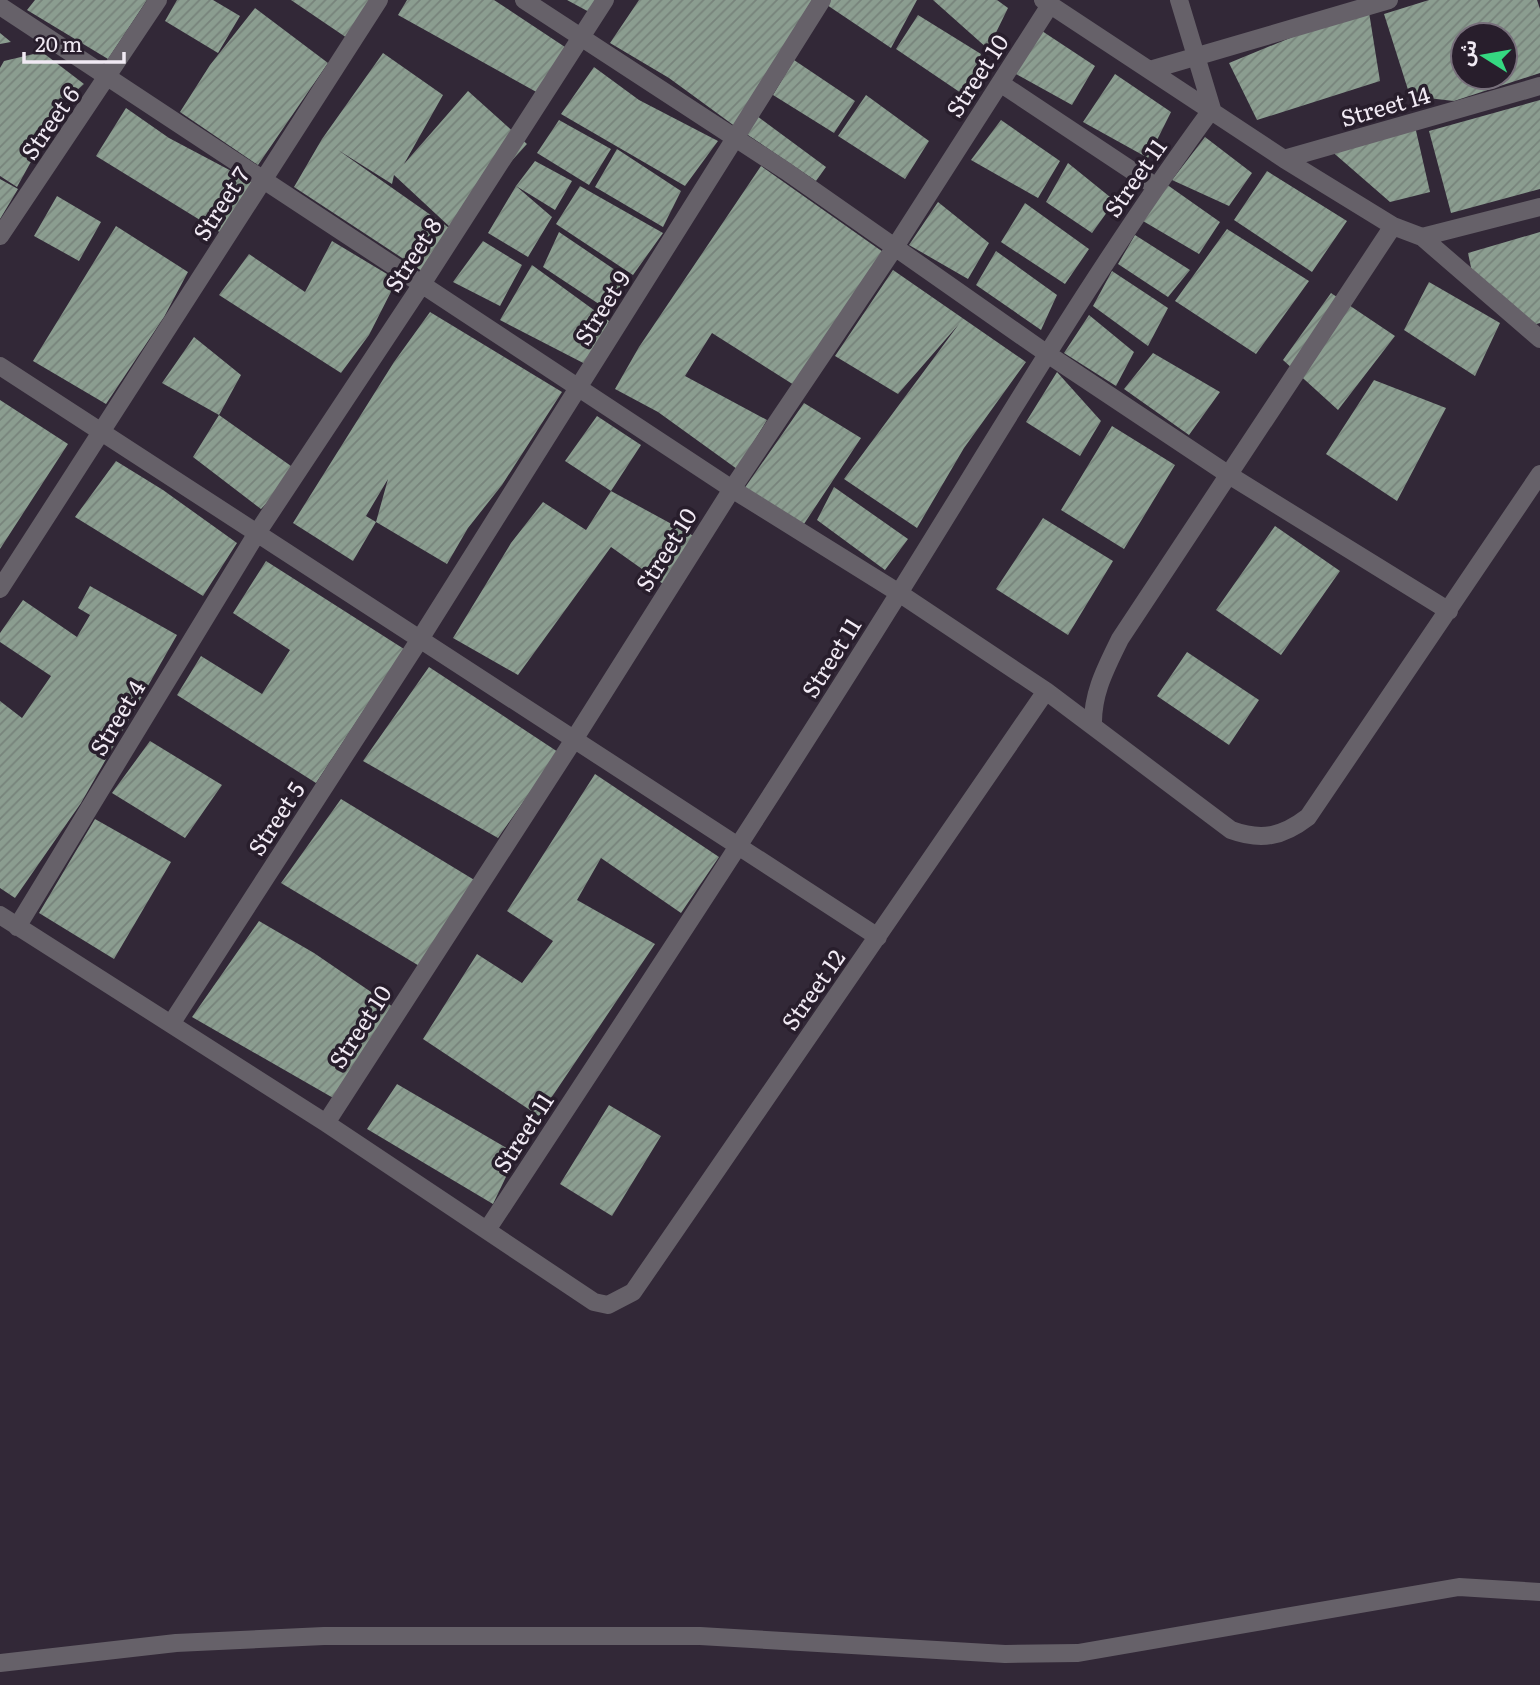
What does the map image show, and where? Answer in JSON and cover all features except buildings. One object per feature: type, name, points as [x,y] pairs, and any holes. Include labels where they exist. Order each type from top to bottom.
[{"type":"street","name":"Street 6","points":[[0,236],[108,79],[158,0]]},
{"type":"street","name":"Street 7","points":[[0,589],[379,0]]},
{"type":"street","points":[[524,0],[736,139],[1046,353],[1229,475],[1449,611]]},
{"type":"street","name":"Street 8","points":[[257,533],[605,0]]},
{"type":"street","name":"Street 9","points":[[420,639],[822,0]]},
{"type":"street","points":[[1179,0],[1212,109]]},
{"type":"street","points":[[1150,70],[1389,0]]},
{"type":"street","points":[[1047,2],[1284,159],[1393,226],[1422,237],[1540,339]]},
{"type":"street","name":"Street 10","points":[[326,1123],[732,489],[895,247],[1000,83],[1047,2]]},
{"type":"street","points":[[0,6],[732,489],[899,593],[1046,691],[1231,830],[1250,837],[1272,837],[1292,830],[1308,817],[1540,474]]},
{"type":"street","points":[[1000,83],[1155,186]]},
{"type":"street","name":"Street 14","points":[[1284,159],[1540,86]]},
{"type":"street","name":"Street 11","points":[[487,1230],[739,846],[1046,353],[1155,186],[1212,109]]},
{"type":"street","points":[[1422,237],[1540,207]]},
{"type":"street","points":[[1093,726],[1092,706],[1100,680],[1120,639],[1393,226]]},
{"type":"street","points":[[0,366],[878,937]]},
{"type":"street","name":"Street 4","points":[[17,927],[257,533]]},
{"type":"street","name":"Street 5","points":[[171,1024],[420,639]]},
{"type":"street","name":"Street 12","points":[[487,1230],[594,1302],[608,1305],[633,1292],[1046,691]]},
{"type":"street","points":[[0,915],[326,1123],[487,1230]]},
{"type":"street","points":[[0,1662],[176,1643],[338,1636],[700,1636],[1005,1654],[1078,1653],[1458,1587],[1540,1592]]}]
